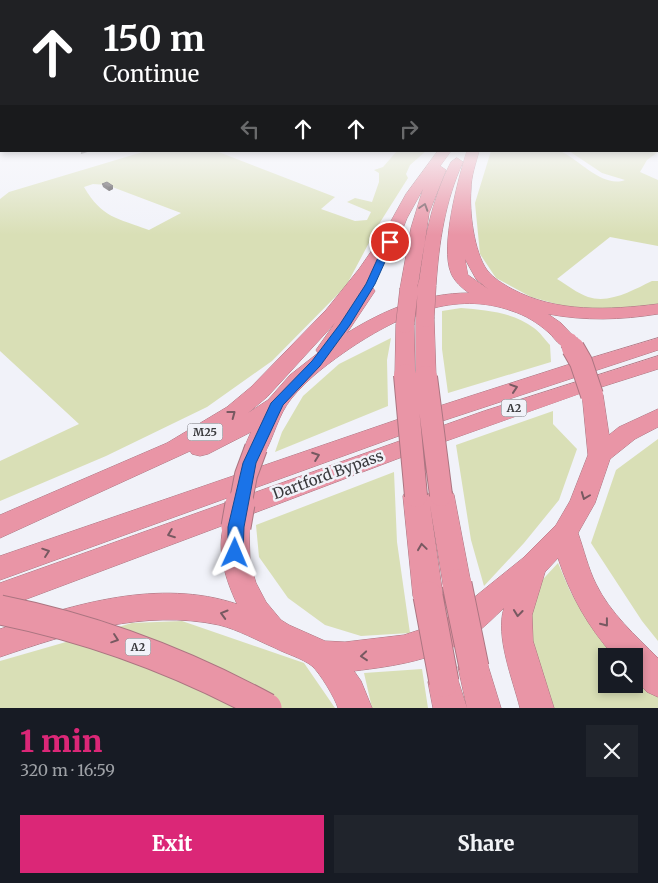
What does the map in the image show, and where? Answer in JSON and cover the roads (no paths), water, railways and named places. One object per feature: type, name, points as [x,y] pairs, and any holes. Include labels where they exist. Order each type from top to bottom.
[{"type":"highway","name":"M25","points":[[0,527],[175,449],[235,412],[265,386],[333,314],[366,273],[394,230],[422,179],[430,169]]},
{"type":"highway","points":[[440,169],[419,223],[408,289],[406,324],[416,376],[428,496],[428,596],[447,695]]},
{"type":"highway","points":[[416,376],[425,318],[434,233],[450,177],[454,169]]},
{"type":"highway","points":[[0,643],[42,629],[109,612],[156,606],[180,607],[221,613],[270,630],[324,656],[345,658],[387,654],[442,637],[462,626],[533,566],[565,533],[582,503],[600,455],[592,394],[581,362],[570,342],[550,323],[474,288],[463,279],[458,270],[458,230],[468,169]]},
{"type":"highway","points":[[464,192],[470,253],[482,275],[502,290],[536,305],[579,314],[611,315],[658,310]]},
{"type":"highway","name":"M25","points":[[316,364],[345,325],[370,284],[385,255],[394,230]]},
{"type":"highway","points":[[0,531],[231,433],[256,420],[278,403],[316,364],[372,326],[415,306],[436,301],[466,298],[512,305],[588,322],[620,322],[658,315]]},
{"type":"highway","name":"Dartford Bypass","points":[[0,568],[451,408],[658,344]]},
{"type":"highway","name":"Dartford Bypass","points":[[0,596],[113,556],[455,428],[658,362]]},
{"type":"highway","points":[[270,630],[255,611],[238,574],[235,553],[236,527],[246,475],[256,448],[278,403]]},
{"type":"highway","points":[[600,455],[627,433],[658,417]]},
{"type":"highway","points":[[428,496],[456,584],[484,708]]},
{"type":"highway","points":[[565,533],[575,569],[596,611],[620,641],[658,681]]},
{"type":"highway","points":[[533,566],[517,614],[521,652],[537,708]]},
{"type":"highway","name":"A2","points":[[0,610],[82,628],[133,645],[219,682],[268,708]]},
{"type":"highway","points":[[324,656],[349,692],[355,708]]}]
